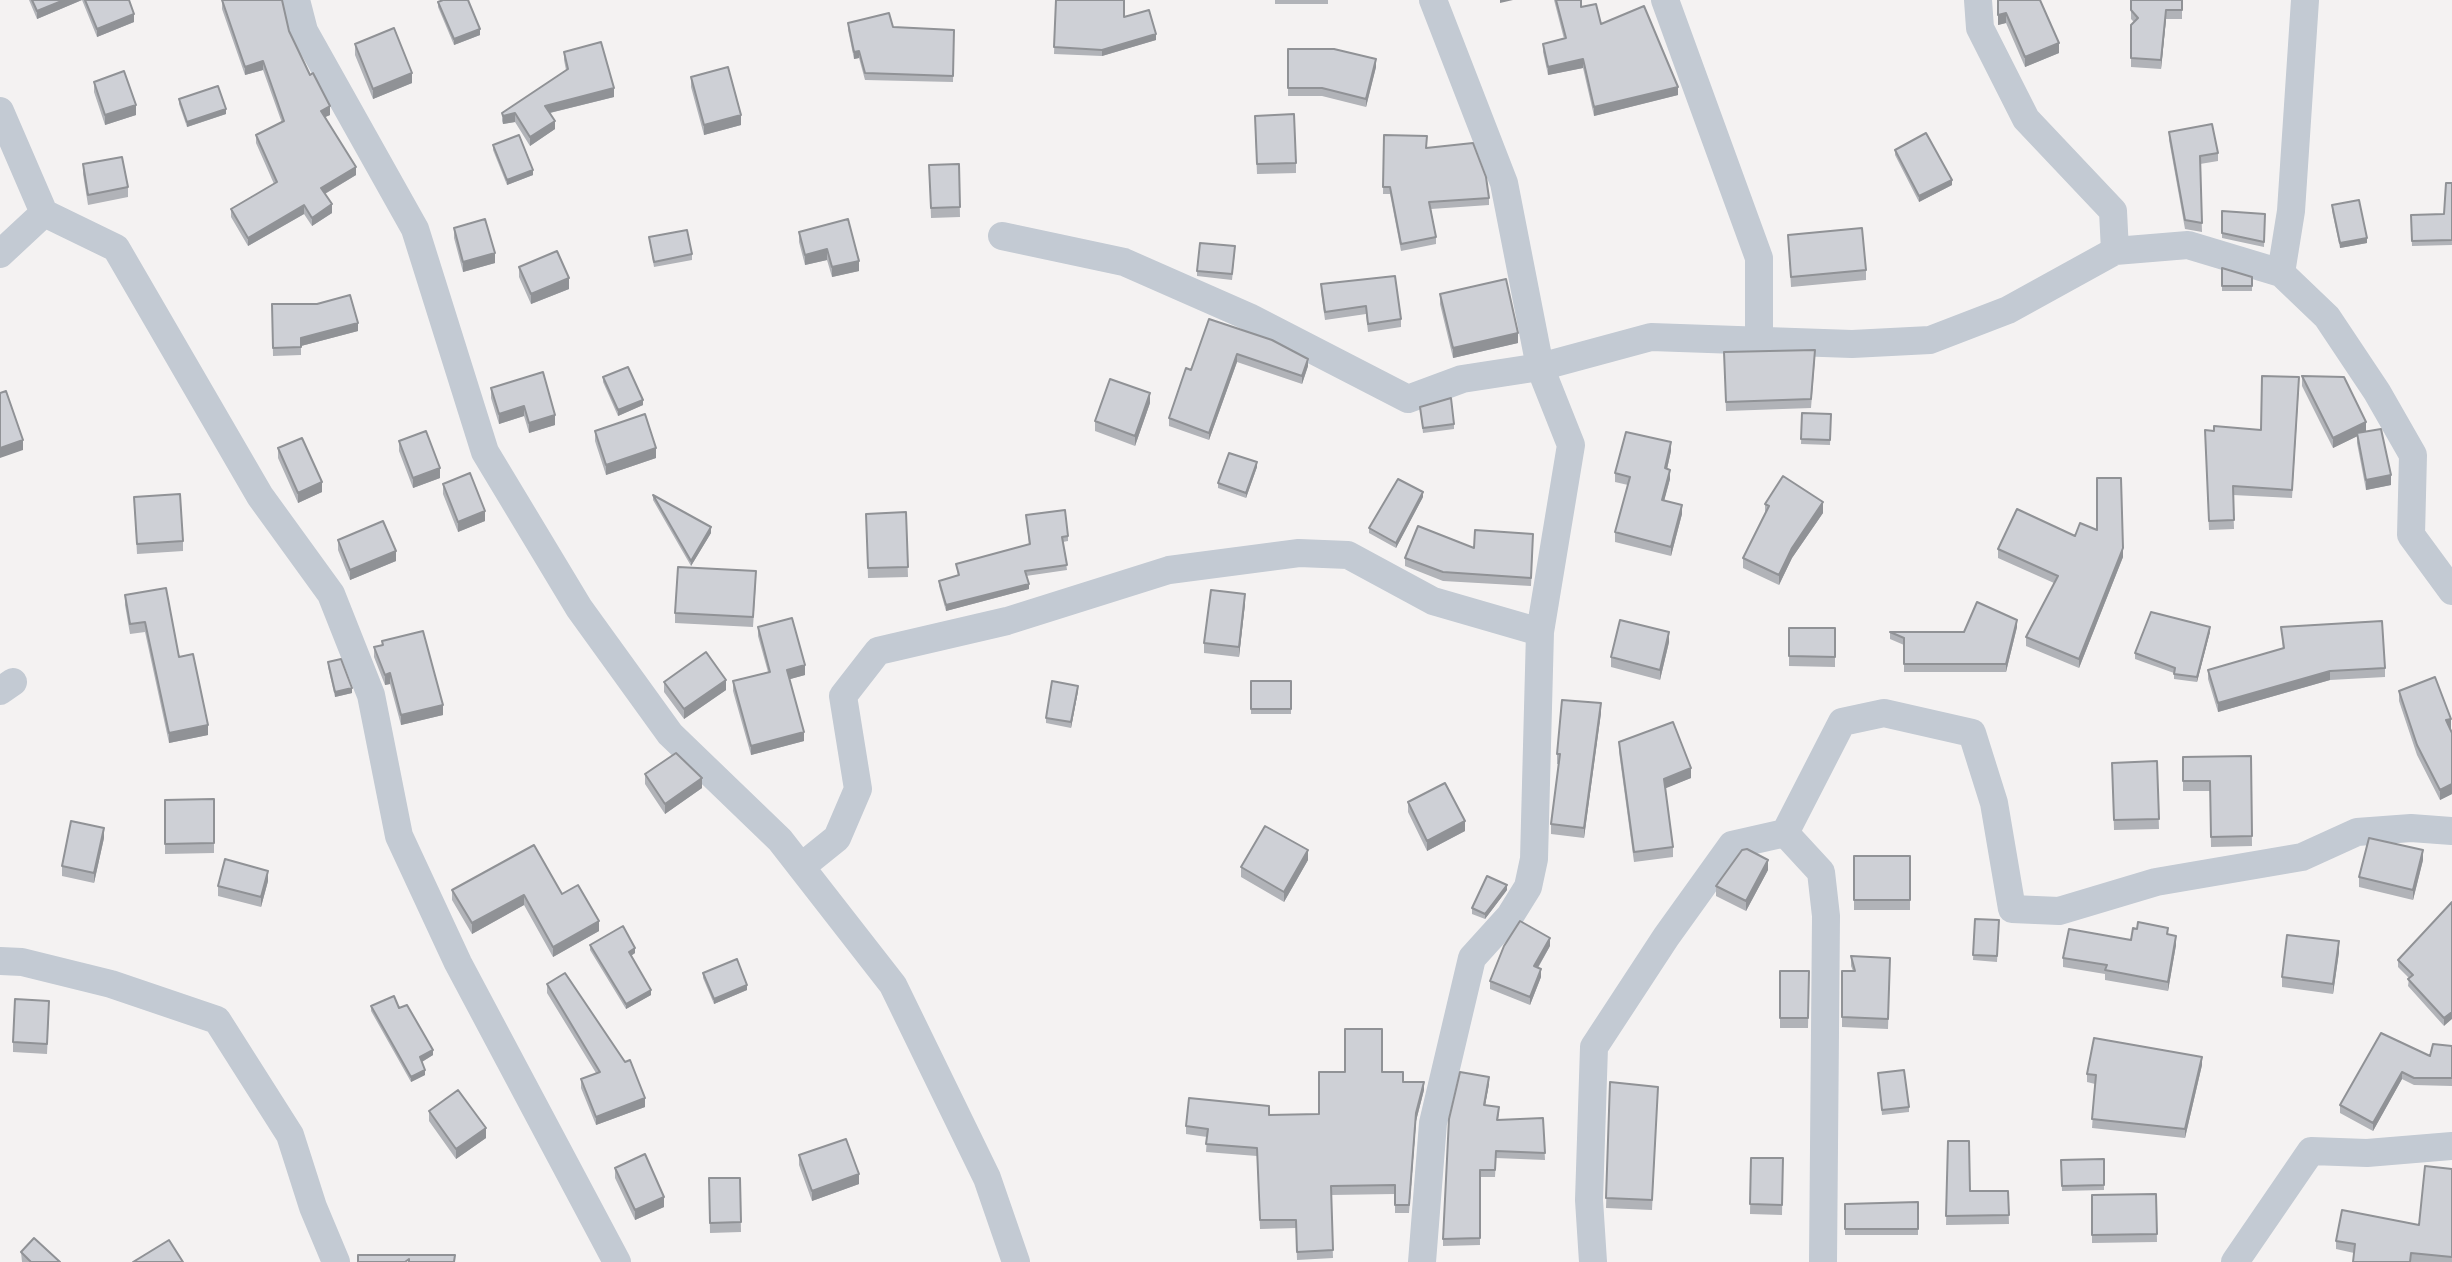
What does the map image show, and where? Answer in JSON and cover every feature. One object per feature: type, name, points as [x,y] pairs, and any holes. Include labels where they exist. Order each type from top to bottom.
[{"type":"street","points":[[296,0],[304,31],[415,229],[485,452],[579,608],[670,734],[780,840],[892,985],[987,1178],[1016,1262]]},
{"type":"street","points":[[1422,1262],[1433,1123],[1472,958],[1510,916],[1528,887],[1534,859],[1540,632],[1571,444],[1540,366],[1504,183],[1433,0]]},
{"type":"street","points":[[1665,0],[1759,258],[1759,340]]},
{"type":"street","points":[[1978,0],[1980,28],[2026,119],[2113,211],[2115,251]]},
{"type":"street","points":[[2281,273],[2291,211],[2305,0]]},
{"type":"street","points":[[0,111],[44,213],[116,248],[260,496],[331,594],[370,695],[399,836],[458,963],[617,1262]]},
{"type":"street","points":[[0,254],[44,213]]},
{"type":"street","points":[[1002,236],[1124,262],[1249,317],[1408,399],[1462,379],[1540,366],[1651,337],[1852,344],[1930,340],[2008,310],[2115,251],[2188,245],[2281,273],[2327,317],[2377,392],[2413,455],[2411,535],[2452,591]]},
{"type":"street","points":[[802,867],[837,838],[858,789],[843,696],[878,651],[1007,621],[1169,570],[1298,553],[1348,555],[1433,601],[1540,632]]},
{"type":"street","points":[[1784,834],[1842,722],[1884,713],[1972,733],[1994,803],[2012,909],[2059,911],[2156,883],[2302,857],[2357,832],[2411,828],[2452,831]]},
{"type":"street","points":[[1593,1262],[1589,1200],[1594,1047],[1666,937],[1732,845],[1784,834]]},
{"type":"street","points":[[1784,834],[1821,873],[1826,916],[1823,1262]]},
{"type":"street","points":[[0,961],[22,962],[111,984],[217,1020],[289,1135],[313,1207],[336,1262]]},
{"type":"street","points":[[2235,1262],[2311,1151],[2367,1153],[2452,1146]]},
{"type":"building","points":[[32,0],[64,0],[37,11]]},
{"type":"building","points":[[85,0],[129,0],[134,14],[97,29]]},
{"type":"building","points":[[222,0],[282,0],[289,31],[310,75],[313,73],[330,106],[321,111],[356,167],[321,188],[332,204],[312,218],[304,205],[248,238],[231,209],[277,182],[256,135],[284,121],[263,61],[245,67]]},
{"type":"building","points":[[468,0],[480,29],[454,39],[438,2]]},
{"type":"building","points":[[1056,0],[1124,0],[1124,17],[1149,10],[1156,34],[1102,50],[1054,47]]},
{"type":"building","points":[[1556,0],[1581,0],[1581,7],[1596,4],[1601,24],[1644,6],[1678,87],[1594,107],[1583,59],[1548,67],[1543,44],[1566,38]]},
{"type":"building","points":[[1998,0],[2040,0],[2059,43],[2025,57],[2006,13],[1998,15]]},
{"type":"building","points":[[2131,0],[2182,0],[2182,10],[2166,10],[2161,60],[2131,58],[2131,25],[2138,18],[2131,10]]},
{"type":"building","points":[[889,13],[893,27],[954,30],[953,76],[865,73],[859,51],[854,52],[848,23]]},
{"type":"building","points":[[394,28],[412,73],[373,89],[355,44]]},
{"type":"building","points":[[601,42],[614,88],[545,106],[555,121],[530,137],[515,113],[503,116],[502,113],[568,69],[564,52]]},
{"type":"building","points":[[1288,49],[1334,49],[1376,59],[1366,99],[1322,88],[1288,88]]},
{"type":"building","points":[[728,67],[741,115],[704,125],[691,77]]},
{"type":"building","points":[[124,71],[136,105],[105,115],[94,82]]},
{"type":"building","points":[[218,86],[226,109],[187,122],[179,99]]},
{"type":"building","points":[[1294,114],[1296,163],[1257,164],[1255,116]]},
{"type":"building","points":[[2212,124],[2218,153],[2200,156],[2202,223],[2185,220],[2169,132]]},
{"type":"building","points":[[1926,133],[1952,180],[1919,196],[1895,150]]},
{"type":"building","points":[[519,135],[533,170],[507,180],[493,145]]},
{"type":"building","points":[[1384,135],[1427,136],[1426,148],[1473,143],[1486,177],[1489,198],[1429,202],[1436,237],[1401,244],[1390,187],[1383,187]]},
{"type":"building","points":[[122,157],[128,187],[88,195],[83,164]]},
{"type":"building","points":[[959,164],[960,207],[931,208],[929,165]]},
{"type":"building","points":[[2446,183],[2452,183],[2452,240],[2412,241],[2411,215],[2444,214]]},
{"type":"building","points":[[2359,200],[2367,238],[2340,243],[2332,205]]},
{"type":"building","points":[[2222,211],[2265,214],[2264,242],[2222,233]]},
{"type":"building","points":[[485,219],[495,253],[463,262],[454,228]]},
{"type":"building","points":[[848,219],[859,261],[832,267],[827,249],[805,255],[799,232]]},
{"type":"building","points":[[1862,228],[1866,270],[1791,277],[1788,235]]},
{"type":"building","points":[[687,230],[692,254],[654,262],[649,237]]},
{"type":"building","points":[[1200,243],[1235,246],[1232,274],[1197,271]]},
{"type":"building","points":[[557,251],[569,278],[531,294],[519,267]]},
{"type":"building","points":[[2222,268],[2252,277],[2252,286],[2222,286]]},
{"type":"building","points":[[1395,276],[1401,319],[1368,324],[1366,306],[1325,312],[1321,284]]},
{"type":"building","points":[[1506,279],[1518,333],[1453,348],[1440,294]]},
{"type":"building","points":[[350,295],[358,323],[301,338],[301,347],[273,348],[272,304],[317,304]]},
{"type":"building","points":[[1209,319],[1272,340],[1308,359],[1302,376],[1237,354],[1209,433],[1169,418],[1186,368],[1191,370]]},
{"type":"building","points":[[1815,350],[1811,399],[1726,402],[1724,352]]},
{"type":"building","points":[[628,367],[643,400],[618,410],[603,377]]},
{"type":"building","points":[[543,372],[555,415],[529,423],[524,406],[499,414],[491,388]]},
{"type":"building","points":[[2262,376],[2299,377],[2292,490],[2233,486],[2234,520],[2209,521],[2205,430],[2214,431],[2214,426],[2261,430]]},
{"type":"building","points":[[2302,376],[2344,377],[2366,422],[2333,438]]},
{"type":"building","points":[[1110,379],[1150,393],[1135,436],[1095,421]]},
{"type":"building","points":[[6,391],[23,440],[0,448],[0,393]]},
{"type":"building","points":[[1451,398],[1454,424],[1423,428],[1420,407]]},
{"type":"building","points":[[1802,413],[1831,414],[1830,440],[1801,439]]},
{"type":"building","points":[[645,414],[656,448],[606,465],[595,431]]},
{"type":"building","points":[[2381,429],[2391,475],[2366,480],[2357,433]]},
{"type":"building","points":[[426,431],[440,468],[413,478],[399,441]]},
{"type":"building","points":[[1626,432],[1671,442],[1665,468],[1670,470],[1662,500],[1682,505],[1671,547],[1615,532],[1630,477],[1615,473]]},
{"type":"building","points":[[302,438],[322,482],[298,493],[278,448]]},
{"type":"building","points":[[1229,453],[1257,462],[1246,493],[1218,483]]},
{"type":"building","points":[[470,473],[485,511],[458,522],[443,484]]},
{"type":"building","points":[[1783,476],[1823,502],[1792,548],[1779,575],[1743,558],[1769,506],[1765,504]]},
{"type":"building","points":[[2097,478],[2121,478],[2123,548],[2079,659],[2026,637],[2058,576],[1998,549],[2017,509],[2075,536],[2080,523],[2097,530]]},
{"type":"building","points":[[1398,479],[1423,492],[1396,543],[1369,528]]},
{"type":"building","points":[[180,494],[183,541],[137,544],[134,497]]},
{"type":"building","points":[[653,495],[711,527],[691,561]]},
{"type":"building","points":[[1065,510],[1068,536],[1062,537],[1067,565],[1025,571],[1029,584],[946,605],[939,581],[959,575],[956,564],[1030,544],[1026,515]]},
{"type":"building","points":[[906,512],[908,567],[868,568],[866,514]]},
{"type":"building","points":[[383,521],[396,551],[350,570],[338,540]]},
{"type":"building","points":[[1418,526],[1474,548],[1475,530],[1533,534],[1531,578],[1443,572],[1405,558]]},
{"type":"building","points":[[678,567],[756,571],[753,617],[675,613]]},
{"type":"building","points":[[166,588],[179,657],[193,654],[208,725],[169,733],[145,622],[130,624],[125,595]]},
{"type":"building","points":[[1211,590],[1245,594],[1239,647],[1204,643]]},
{"type":"building","points":[[1977,602],[2017,620],[2006,664],[1904,664],[1904,638],[1890,632],[1964,632]]},
{"type":"building","points":[[2151,612],[2210,627],[2197,677],[2174,674],[2175,668],[2135,653]]},
{"type":"building","points":[[792,618],[805,665],[787,670],[804,732],[751,746],[733,681],[770,672],[758,627]]},
{"type":"building","points":[[1620,620],[1669,632],[1660,670],[1611,657]]},
{"type":"building","points":[[2382,621],[2385,668],[2330,671],[2218,703],[2208,670],[2284,648],[2281,627]]},
{"type":"building","points":[[1789,628],[1835,628],[1835,657],[1789,656]]},
{"type":"building","points":[[423,631],[443,705],[401,715],[390,673],[385,675],[374,647],[383,645],[382,641]]},
{"type":"building","points":[[706,652],[726,680],[684,709],[664,682]]},
{"type":"building","points":[[341,659],[352,688],[335,692],[328,662]]},
{"type":"building","points":[[2435,677],[2451,719],[2446,720],[2452,733],[2452,784],[2440,790],[2417,745],[2399,691]]},
{"type":"building","points":[[1052,681],[1078,686],[1071,722],[1046,718]]},
{"type":"building","points":[[1251,681],[1291,681],[1291,709],[1251,709]]},
{"type":"building","points":[[1562,700],[1601,703],[1584,828],[1551,824],[1560,754],[1557,754]]},
{"type":"building","points":[[1673,722],[1691,768],[1664,779],[1673,847],[1634,852],[1619,742]]},
{"type":"building","points":[[676,753],[702,778],[665,804],[645,774]]},
{"type":"building","points":[[2251,756],[2252,836],[2211,837],[2210,781],[2183,781],[2183,757]]},
{"type":"building","points":[[2157,761],[2159,819],[2114,820],[2112,763]]},
{"type":"building","points":[[1445,783],[1465,821],[1427,841],[1408,802]]},
{"type":"building","points":[[214,799],[214,843],[165,844],[165,800]]},
{"type":"building","points":[[71,821],[104,828],[94,873],[62,866]]},
{"type":"building","points":[[1265,826],[1308,850],[1284,892],[1241,867]]},
{"type":"building","points":[[2369,838],[2423,850],[2413,890],[2359,877]]},
{"type":"building","points":[[534,845],[562,894],[578,885],[599,921],[553,947],[524,895],[472,923],[452,890]]},
{"type":"building","points":[[1747,849],[1768,860],[1746,901],[1716,886],[1742,850]]},
{"type":"building","points":[[1854,856],[1910,856],[1910,900],[1854,900]]},
{"type":"building","points":[[225,859],[268,871],[261,897],[218,886]]},
{"type":"building","points":[[1487,876],[1507,885],[1485,914],[1472,908]]},
{"type":"building","points":[[2452,902],[2452,1012],[2444,1018],[2408,979],[2413,975],[2398,960]]},
{"type":"building","points":[[1975,919],[1999,920],[1997,956],[1973,955]]},
{"type":"building","points":[[1520,921],[1550,938],[1534,966],[1541,969],[1530,997],[1490,981],[1504,946]]},
{"type":"building","points":[[2138,922],[2168,928],[2167,934],[2176,936],[2168,982],[2105,970],[2107,965],[2063,958],[2069,929],[2131,940],[2133,928],[2137,929]]},
{"type":"building","points":[[623,926],[635,948],[629,952],[651,990],[626,1004],[590,945]]},
{"type":"building","points":[[2287,935],[2339,941],[2333,984],[2282,977]]},
{"type":"building","points":[[1851,956],[1890,958],[1888,1019],[1842,1017],[1842,971],[1855,971]]},
{"type":"building","points":[[737,959],[747,985],[714,999],[703,973]]},
{"type":"building","points":[[1780,971],[1809,971],[1808,1018],[1780,1018]]},
{"type":"building","points":[[565,973],[625,1062],[630,1060],[645,1098],[596,1117],[581,1079],[600,1072],[547,984]]},
{"type":"building","points":[[394,996],[399,1008],[407,1005],[433,1050],[420,1057],[425,1070],[411,1077],[371,1006]]},
{"type":"building","points":[[15,999],[49,1001],[47,1044],[13,1042]]},
{"type":"building","points":[[1345,1029],[1382,1029],[1382,1072],[1403,1072],[1403,1082],[1424,1082],[1416,1113],[1409,1205],[1395,1205],[1395,1185],[1331,1186],[1333,1250],[1297,1252],[1296,1220],[1260,1220],[1257,1148],[1206,1144],[1208,1129],[1186,1126],[1189,1098],[1269,1106],[1269,1115],[1319,1114],[1319,1072],[1345,1072]]},
{"type":"building","points":[[2381,1033],[2430,1056],[2433,1044],[2452,1046],[2452,1078],[2414,1078],[2402,1072],[2373,1123],[2340,1105]]},
{"type":"building","points":[[2094,1038],[2202,1057],[2185,1129],[2092,1119],[2096,1075],[2087,1074]]},
{"type":"building","points":[[1904,1070],[1909,1107],[1882,1110],[1878,1073]]},
{"type":"building","points":[[1460,1072],[1489,1077],[1484,1105],[1499,1107],[1497,1120],[1543,1118],[1545,1153],[1496,1151],[1495,1170],[1480,1170],[1480,1238],[1443,1239],[1449,1119]]},
{"type":"building","points":[[1610,1082],[1658,1087],[1652,1200],[1606,1198]]},
{"type":"building","points":[[458,1090],[486,1128],[456,1149],[429,1111]]},
{"type":"building","points":[[846,1139],[859,1174],[812,1191],[799,1155]]},
{"type":"building","points":[[1948,1141],[1969,1141],[1970,1191],[2008,1191],[2009,1215],[1946,1216]]},
{"type":"building","points":[[645,1154],[664,1197],[635,1210],[615,1168]]},
{"type":"building","points":[[1751,1158],[1783,1158],[1782,1205],[1750,1204]]},
{"type":"building","points":[[2104,1159],[2104,1185],[2062,1186],[2061,1160]]},
{"type":"building","points":[[2425,1166],[2452,1169],[2452,1257],[2411,1253],[2410,1262],[2353,1262],[2355,1244],[2336,1241],[2342,1210],[2419,1225]]},
{"type":"building","points":[[709,1178],[740,1178],[741,1222],[710,1223]]},
{"type":"building","points":[[2156,1194],[2157,1234],[2092,1235],[2092,1195]]},
{"type":"building","points":[[1918,1202],[1918,1229],[1845,1229],[1845,1204]]},
{"type":"building","points":[[34,1238],[60,1262],[31,1262],[21,1252]]},
{"type":"building","points":[[169,1240],[183,1262],[133,1262]]},
{"type":"building","points":[[358,1255],[455,1255],[454,1262],[409,1262],[409,1259],[405,1262],[358,1262]]}]
